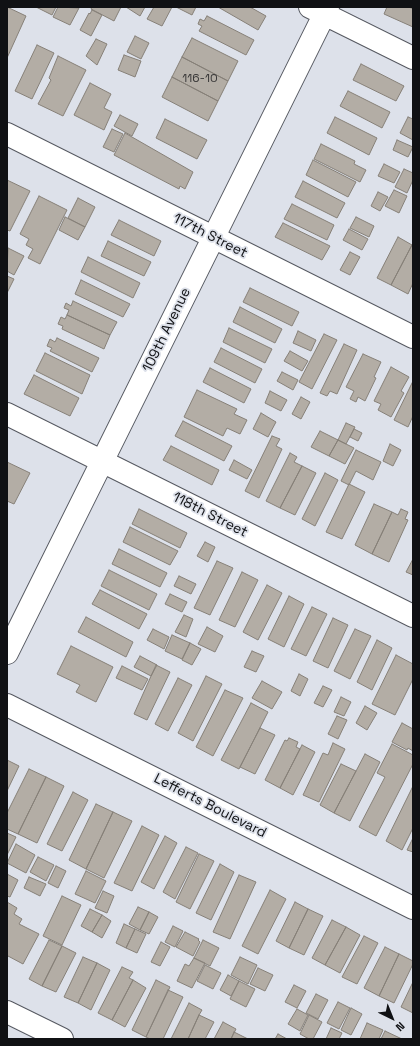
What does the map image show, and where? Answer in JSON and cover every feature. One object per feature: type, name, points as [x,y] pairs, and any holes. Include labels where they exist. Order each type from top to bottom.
[{"type":"street","points":[[321,9],[413,58]]},
{"type":"street","name":"109th Avenue","points":[[7,653],[213,237],[321,9]]},
{"type":"street","name":"117th Street","points":[[7,134],[413,337]]},
{"type":"street","name":"118th Street","points":[[7,414],[413,616]]},
{"type":"street","name":"Lefferts Boulevard","points":[[7,705],[413,908]]},
{"type":"street","points":[[7,1012],[62,1039]]},
{"type":"building","points":[[7,7],[26,16],[7,58]]},
{"type":"building","points":[[36,7],[56,7],[52,15]]},
{"type":"building","points":[[58,7],[79,8],[70,25],[53,17]]},
{"type":"building","points":[[92,7],[121,7],[114,21],[91,9]]},
{"type":"building","points":[[126,7],[145,7],[140,16]]},
{"type":"building","points":[[154,7],[172,7],[162,26],[147,19]]},
{"type":"building","points":[[176,7],[196,7],[192,15]]},
{"type":"building","points":[[218,7],[250,7],[266,16],[258,30]]},
{"type":"building","points":[[387,7],[409,7],[413,9],[413,27],[384,14]]},
{"type":"building","points":[[92,10],[102,15],[91,36],[80,30]]},
{"type":"building","points":[[207,16],[254,40],[246,55],[199,31],[202,26],[198,24],[200,19],[204,21]]},
{"type":"building","points":[[135,36],[149,43],[141,59],[127,52]]},
{"type":"building","points":[[192,38],[238,61],[228,81],[182,57]]},
{"type":"building","points":[[96,39],[107,44],[97,65],[86,56]]},
{"type":"building","points":[[37,45],[54,53],[32,99],[15,91]]},
{"type":"building","points":[[124,55],[141,61],[135,77],[118,70]]},
{"type":"building","points":[[58,56],[86,70],[63,116],[38,104],[51,80],[49,78]]},
{"type":"building","points":[[182,57],[228,81],[218,101],[172,77]]},
{"type":"building","points":[[361,64],[404,86],[396,101],[353,80]]},
{"type":"building","points":[[172,77],[218,101],[208,121],[162,97]]},
{"type":"building","points":[[90,83],[111,94],[104,108],[112,112],[104,130],[74,115]]},
{"type":"building","points":[[348,91],[390,112],[382,128],[340,106]]},
{"type":"building","points":[[120,115],[138,124],[132,136],[114,126]]},
{"type":"building","points":[[335,117],[377,138],[369,155],[327,133]]},
{"type":"building","points":[[408,117],[413,119],[413,140],[400,133]]},
{"type":"building","points":[[165,119],[207,140],[197,159],[156,138]]},
{"type":"building","points":[[112,129],[123,134],[114,152],[103,147]]},
{"type":"building","points":[[125,133],[193,172],[185,189],[180,186],[179,189],[114,155]]},
{"type":"building","points":[[397,140],[413,147],[408,157],[393,150]]},
{"type":"building","points":[[321,144],[355,161],[354,164],[366,170],[360,182],[314,159]]},
{"type":"building","points":[[313,160],[356,182],[348,197],[306,175]]},
{"type":"building","points":[[384,164],[400,172],[394,183],[378,176]]},
{"type":"building","points":[[404,169],[413,173],[413,180],[407,193],[395,187]]},
{"type":"building","points":[[7,180],[30,191],[10,231],[7,230]]},
{"type":"building","points":[[303,181],[345,203],[337,218],[295,197]]},
{"type":"building","points":[[394,190],[407,196],[399,213],[385,206]]},
{"type":"building","points":[[378,192],[388,197],[380,211],[371,206]]},
{"type":"building","points":[[39,196],[67,210],[40,264],[28,258],[33,249],[26,245],[29,239],[20,234]]},
{"type":"building","points":[[78,198],[95,207],[85,227],[68,218]]},
{"type":"building","points":[[292,204],[334,225],[327,240],[284,219]]},
{"type":"building","points":[[65,217],[85,227],[78,240],[59,230]]},
{"type":"building","points":[[356,217],[374,226],[369,237],[350,228]]},
{"type":"building","points":[[119,220],[161,241],[154,256],[111,235]]},
{"type":"building","points":[[283,223],[330,246],[322,260],[275,237]]},
{"type":"building","points":[[349,229],[368,239],[362,250],[343,240]]},
{"type":"building","points":[[398,237],[412,245],[391,285],[377,278]]},
{"type":"building","points":[[108,241],[151,262],[144,276],[101,256]]},
{"type":"building","points":[[413,243],[413,283],[408,294],[391,285]]},
{"type":"building","points":[[8,248],[24,256],[14,275],[7,271]]},
{"type":"building","points":[[350,252],[360,257],[350,275],[340,270]]},
{"type":"building","points":[[88,257],[140,283],[133,298],[81,272]]},
{"type":"building","points":[[7,276],[14,279],[7,293]]},
{"type":"building","points":[[81,280],[130,304],[123,317],[75,294]]},
{"type":"building","points":[[250,288],[299,312],[292,326],[243,302]]},
{"type":"building","points":[[73,301],[117,322],[110,335],[67,315],[69,310],[64,308],[66,303],[71,306]]},
{"type":"building","points":[[240,307],[282,329],[275,343],[233,322]]},
{"type":"building","points":[[67,315],[110,335],[104,349],[62,329],[63,326],[58,324],[61,317],[65,319]]},
{"type":"building","points":[[229,328],[272,349],[265,363],[223,342]]},
{"type":"building","points":[[298,331],[316,340],[311,351],[293,343]]},
{"type":"building","points":[[324,334],[337,340],[312,389],[299,382]]},
{"type":"building","points":[[57,338],[99,358],[92,372],[50,351],[52,348],[47,346],[50,339],[55,342]]},
{"type":"building","points":[[344,344],[357,350],[337,394],[330,391],[327,396],[320,393]]},
{"type":"building","points":[[221,348],[262,369],[255,383],[214,362]]},
{"type":"building","points":[[290,351],[308,361],[302,371],[284,361]]},
{"type":"building","points":[[45,353],[90,375],[82,394],[36,371]]},
{"type":"building","points":[[363,354],[381,362],[374,377],[376,378],[365,401],[358,397],[356,402],[350,399],[354,391],[346,387]]},
{"type":"building","points":[[391,367],[409,377],[401,391],[404,393],[391,417],[378,410],[381,404],[374,401]]},
{"type":"building","points":[[210,368],[251,389],[244,403],[203,382]]},
{"type":"building","points":[[282,372],[298,380],[293,390],[277,381]]},
{"type":"building","points":[[34,375],[79,398],[70,416],[24,394]]},
{"type":"building","points":[[413,381],[413,416],[408,427],[394,420]]},
{"type":"building","points":[[197,390],[237,409],[234,414],[247,420],[240,434],[227,428],[223,436],[184,417]]},
{"type":"building","points":[[270,391],[287,400],[281,411],[265,403]]},
{"type":"building","points":[[301,397],[310,402],[301,419],[292,414]]},
{"type":"building","points":[[261,413],[276,422],[268,437],[253,429]]},
{"type":"building","points":[[183,421],[232,446],[224,461],[175,436]]},
{"type":"building","points":[[346,423],[355,427],[346,444],[338,440]]},
{"type":"building","points":[[354,429],[362,433],[358,441],[350,437]]},
{"type":"building","points":[[320,431],[338,440],[329,456],[311,447]]},
{"type":"building","points":[[272,436],[280,439],[276,446],[282,449],[259,498],[245,491]]},
{"type":"building","points":[[338,440],[354,448],[345,464],[329,456]]},
{"type":"building","points":[[390,444],[401,450],[393,466],[383,461]]},
{"type":"building","points":[[171,446],[219,470],[212,485],[163,460]]},
{"type":"building","points":[[356,450],[381,462],[373,480],[356,471],[349,485],[341,481]]},
{"type":"building","points":[[290,453],[297,457],[294,462],[302,466],[280,508],[266,501]]},
{"type":"building","points":[[234,460],[252,470],[247,479],[229,470]]},
{"type":"building","points":[[7,462],[30,473],[14,504],[7,501]]},
{"type":"building","points":[[302,466],[316,473],[295,515],[280,508]]},
{"type":"building","points":[[325,473],[338,480],[315,526],[302,519]]},
{"type":"building","points":[[349,484],[365,492],[342,539],[326,532]]},
{"type":"building","points":[[374,504],[392,512],[372,554],[355,545]]},
{"type":"building","points":[[139,509],[187,533],[180,548],[132,524]]},
{"type":"building","points":[[401,509],[408,512],[405,519],[408,520],[389,562],[372,554],[392,512],[398,515]]},
{"type":"building","points":[[130,527],[178,551],[170,565],[123,542]]},
{"type":"building","points":[[205,542],[215,547],[208,562],[197,556]]},
{"type":"building","points":[[119,549],[167,573],[160,587],[112,564]]},
{"type":"building","points":[[413,559],[413,575],[406,572]]},
{"type":"building","points":[[217,561],[233,568],[210,615],[194,608]]},
{"type":"building","points":[[109,570],[157,594],[149,610],[101,586]]},
{"type":"building","points":[[242,572],[258,580],[235,627],[219,620]]},
{"type":"building","points":[[179,576],[196,584],[191,594],[174,586]]},
{"type":"building","points":[[267,585],[282,593],[258,640],[243,632]]},
{"type":"building","points":[[100,590],[147,614],[139,629],[92,604]]},
{"type":"building","points":[[170,594],[187,602],[182,612],[165,604]]},
{"type":"building","points":[[289,596],[304,604],[284,647],[268,639]]},
{"type":"building","points":[[312,607],[327,614],[306,656],[291,649]]},
{"type":"building","points":[[184,615],[193,619],[186,637],[175,632]]},
{"type":"building","points":[[86,617],[133,642],[126,657],[78,632]]},
{"type":"building","points":[[333,618],[348,625],[328,668],[313,661]]},
{"type":"building","points":[[207,627],[223,636],[215,652],[198,644]]},
{"type":"building","points":[[153,629],[169,637],[164,649],[147,640]]},
{"type":"building","points":[[355,629],[371,636],[350,679],[334,671]]},
{"type":"building","points":[[172,635],[190,643],[182,659],[165,651]]},
{"type":"building","points":[[377,640],[392,648],[372,690],[357,682]]},
{"type":"building","points":[[190,643],[201,649],[192,665],[182,660]]},
{"type":"building","points":[[71,646],[113,667],[96,702],[76,692],[80,685],[57,674]]},
{"type":"building","points":[[252,651],[264,656],[256,672],[244,667]]},
{"type":"building","points":[[396,655],[413,664],[413,679],[395,715],[372,704]]},
{"type":"building","points":[[140,656],[157,665],[151,676],[134,667]]},
{"type":"building","points":[[156,665],[170,672],[147,720],[134,714]]},
{"type":"building","points":[[122,666],[148,679],[142,690],[116,678]]},
{"type":"building","points":[[299,674],[308,679],[300,696],[291,691]]},
{"type":"building","points":[[206,676],[222,684],[193,741],[178,733]]},
{"type":"building","points":[[178,678],[192,685],[168,731],[155,724]]},
{"type":"building","points":[[262,681],[282,692],[272,709],[252,698]]},
{"type":"building","points":[[323,686],[332,690],[323,707],[314,703]]},
{"type":"building","points":[[225,690],[243,698],[213,756],[196,747]]},
{"type":"building","points":[[341,697],[351,702],[344,716],[334,712]]},
{"type":"building","points":[[251,703],[268,712],[239,769],[221,760]]},
{"type":"building","points":[[365,706],[377,713],[367,730],[356,723]]},
{"type":"building","points":[[337,716],[347,720],[338,739],[328,734]]},
{"type":"building","points":[[402,723],[413,729],[413,751],[408,748],[407,750],[392,742]]},
{"type":"building","points":[[260,728],[275,735],[255,774],[240,767]]},
{"type":"building","points":[[289,738],[298,742],[296,747],[300,749],[280,788],[265,780],[285,740],[287,741]]},
{"type":"building","points":[[333,743],[345,749],[319,802],[303,795],[323,753],[328,755]]},
{"type":"building","points":[[392,744],[413,755],[413,764],[376,836],[359,827],[385,777],[377,773]]},
{"type":"building","points":[[302,745],[315,752],[293,795],[280,788]]},
{"type":"building","points":[[365,754],[380,762],[350,821],[334,813]]},
{"type":"building","points":[[7,760],[19,766],[7,791]]},
{"type":"building","points":[[341,764],[356,771],[334,813],[320,805]]},
{"type":"building","points":[[29,769],[46,777],[18,834],[7,829],[7,813]]},
{"type":"building","points":[[46,777],[64,786],[37,843],[18,834]]},
{"type":"building","points":[[413,786],[413,828],[402,850],[386,841]]},
{"type":"building","points":[[73,792],[88,800],[62,851],[47,844]]},
{"type":"building","points":[[96,804],[113,812],[86,869],[69,860]]},
{"type":"building","points":[[113,812],[132,821],[104,878],[86,869]]},
{"type":"building","points":[[142,826],[159,835],[132,891],[114,883]]},
{"type":"building","points":[[7,833],[16,837],[7,855]]},
{"type":"building","points":[[165,836],[177,843],[154,889],[141,882]]},
{"type":"building","points":[[413,838],[413,852],[407,850]]},
{"type":"building","points":[[16,844],[35,855],[26,873],[7,863]]},
{"type":"building","points":[[186,847],[198,853],[175,899],[163,892]]},
{"type":"building","points":[[199,854],[214,861],[190,909],[176,902]]},
{"type":"building","points":[[38,857],[54,865],[46,881],[30,872]]},
{"type":"building","points":[[220,864],[234,872],[211,920],[196,913]]},
{"type":"building","points":[[56,866],[66,871],[58,888],[48,883]]},
{"type":"building","points":[[86,871],[106,881],[95,903],[75,894]]},
{"type":"building","points":[[7,874],[18,880],[10,897],[7,896]]},
{"type":"building","points":[[239,875],[256,882],[230,939],[213,932]]},
{"type":"building","points":[[29,877],[46,884],[40,896],[24,888]]},
{"type":"building","points":[[270,890],[286,899],[258,954],[242,946]]},
{"type":"building","points":[[103,891],[114,896],[107,913],[95,908]]},
{"type":"building","points":[[62,896],[81,905],[62,945],[43,936]]},
{"type":"building","points":[[7,902],[17,908],[14,914],[22,919],[19,924],[39,934],[23,964],[8,956],[7,958]]},
{"type":"building","points":[[295,902],[308,909],[289,948],[276,941]]},
{"type":"building","points":[[138,907],[149,912],[140,930],[129,924]]},
{"type":"building","points":[[90,909],[102,915],[92,932],[81,926]]},
{"type":"building","points":[[308,909],[323,916],[304,955],[289,948]]},
{"type":"building","points":[[149,912],[158,917],[149,934],[140,930]]},
{"type":"building","points":[[102,915],[111,921],[102,938],[92,932]]},
{"type":"building","points":[[332,920],[346,927],[325,965],[312,958]]},
{"type":"building","points":[[124,924],[135,929],[126,948],[116,943]]},
{"type":"building","points":[[173,926],[183,931],[175,947],[165,942]]},
{"type":"building","points":[[346,927],[360,935],[340,973],[325,965]]},
{"type":"building","points":[[135,929],[146,934],[137,953],[126,948]]},
{"type":"building","points":[[185,932],[199,939],[198,940],[200,942],[193,956],[176,947]]},
{"type":"building","points":[[364,936],[378,943],[357,984],[342,977]]},
{"type":"building","points":[[49,940],[62,946],[42,986],[29,979]]},
{"type":"building","points":[[203,940],[219,948],[210,966],[194,958]]},
{"type":"building","points":[[161,942],[170,947],[160,966],[151,962]]},
{"type":"building","points":[[62,946],[76,953],[56,992],[42,986]]},
{"type":"building","points":[[385,947],[399,954],[379,996],[364,988]]},
{"type":"building","points":[[399,954],[413,961],[413,964],[394,1003],[379,996]]},
{"type":"building","points":[[83,957],[97,963],[78,1003],[64,997]]},
{"type":"building","points":[[240,957],[257,965],[248,984],[231,975]]},
{"type":"building","points":[[194,958],[205,963],[192,988],[177,981],[185,964],[189,966]]},
{"type":"building","points":[[97,963],[110,970],[91,1010],[78,1003]]},
{"type":"building","points":[[205,965],[221,973],[213,989],[197,981]]},
{"type":"building","points":[[122,967],[133,972],[129,978],[133,980],[112,1020],[98,1013]]},
{"type":"building","points":[[258,968],[273,975],[265,991],[250,984]]},
{"type":"building","points":[[228,975],[239,981],[231,996],[220,990]]},
{"type":"building","points":[[133,980],[146,988],[125,1027],[112,1020]]},
{"type":"building","points":[[156,980],[170,987],[146,1037],[132,1030]]},
{"type":"building","points":[[239,981],[255,989],[246,1007],[230,999]]},
{"type":"building","points":[[413,982],[413,1013],[401,1007]]},
{"type":"building","points":[[294,985],[306,991],[297,1008],[285,1002]]},
{"type":"building","points":[[168,990],[183,997],[163,1039],[150,1039],[146,1037]]},
{"type":"building","points":[[316,994],[328,1000],[318,1019],[306,1013]]},
{"type":"building","points":[[338,1002],[350,1008],[339,1029],[327,1023]]},
{"type":"building","points":[[189,1003],[202,1010],[188,1039],[171,1039]]},
{"type":"building","points":[[351,1008],[362,1014],[351,1035],[341,1030]]},
{"type":"building","points":[[297,1009],[308,1015],[300,1031],[288,1024]]},
{"type":"building","points":[[199,1015],[214,1022],[205,1039],[188,1039]]},
{"type":"building","points":[[309,1015],[322,1022],[313,1039],[309,1039],[300,1034]]},
{"type":"building","points":[[223,1022],[236,1029],[231,1039],[214,1039]]},
{"type":"building","points":[[367,1023],[383,1030],[379,1039],[360,1039]]},
{"type":"building","points":[[331,1028],[342,1033],[339,1039],[326,1039]]},
{"type":"building","points":[[385,1031],[402,1039],[381,1039]]},
{"type":"building","points":[[234,1032],[248,1039],[231,1039]]},
{"type":"building","points":[[278,1034],[287,1039],[275,1039]]}]
